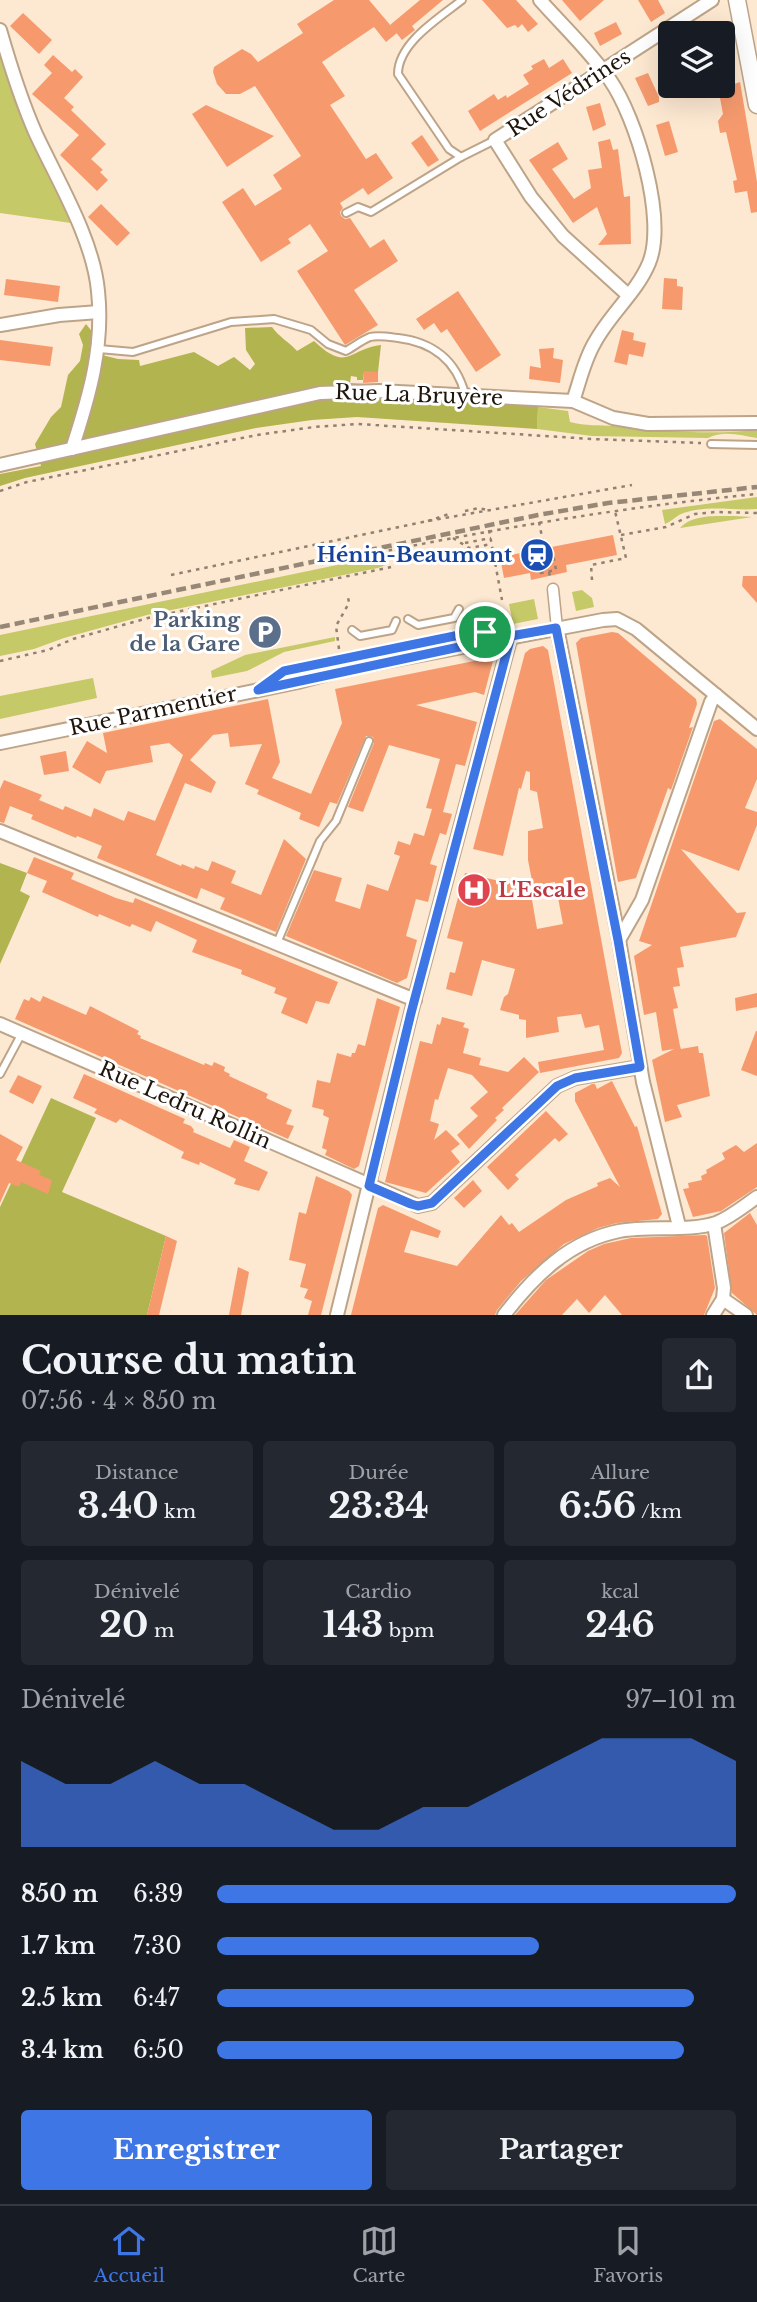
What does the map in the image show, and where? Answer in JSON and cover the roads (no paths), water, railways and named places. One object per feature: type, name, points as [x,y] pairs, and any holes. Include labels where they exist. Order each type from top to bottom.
[{"type":"street","points":[[540,0],[603,71],[617,91],[644,159],[651,194],[653,227],[650,260],[595,341],[585,361],[573,401]]},
{"type":"street","name":"Rue Védrines","points":[[495,140],[712,0]]},
{"type":"street","points":[[737,0],[757,105]]},
{"type":"street","points":[[0,30],[33,128],[89,252],[99,290],[99,349],[91,392],[72,449]]},
{"type":"street","points":[[495,140],[531,197],[563,236],[628,295]]},
{"type":"street","points":[[0,325],[59,315],[99,312]]},
{"type":"street","name":"Rue La Bruyère","points":[[0,465],[320,393],[379,391],[573,401],[613,418],[648,424],[757,423]]},
{"type":"street","points":[[553,589],[556,628],[618,940],[640,1067],[679,1226]]},
{"type":"street","name":"Rue Parmentier","points":[[0,743],[511,636],[613,619],[636,629],[716,695]]},
{"type":"street","points":[[337,1315],[415,1000],[511,636]]},
{"type":"street","points":[[618,940],[642,900],[711,702],[716,695],[757,729]]},
{"type":"street","points":[[0,831],[415,1000]]},
{"type":"street","name":"Rue Ledru Rollin","points":[[0,1024],[418,1206],[432,1203],[557,1086],[575,1078],[640,1067]]},
{"type":"street","points":[[504,1315],[539,1273],[576,1247],[597,1237],[620,1231],[714,1224],[757,1197]]},
{"type":"street","points":[[713,1315],[723,1299],[724,1288],[714,1224]]},
{"type":"street","points":[[723,1299],[746,1315]]},
{"type":"lane","points":[[461,157],[449,149],[398,74],[398,63],[406,48],[427,27],[462,0]]},
{"type":"lane","points":[[346,213],[358,206],[371,212],[461,157],[495,140]]},
{"type":"lane","points":[[99,349],[133,352],[231,322],[274,319],[311,330],[328,344],[346,351],[370,337],[413,340],[431,346],[459,376],[465,394]]},
{"type":"lane","points":[[711,444],[757,445]]},
{"type":"lane","points":[[408,619],[418,625],[454,618],[460,609]]},
{"type":"lane","points":[[352,630],[360,636],[391,630],[396,621]]},
{"type":"lane","points":[[276,944],[320,841],[336,821],[369,741]]},
{"type":"lane","points":[[0,1074],[22,1033]]},
{"type":"railway","points":[[0,627],[538,515],[608,503],[757,487]]},
{"type":"place","name":"Hénin-Beaumont","points":[[537,555]]},
{"type":"place","name":"Parking de la Gare","points":[[265,632]]},
{"type":"place","name":"L'Escale","points":[[474,890]]}]
